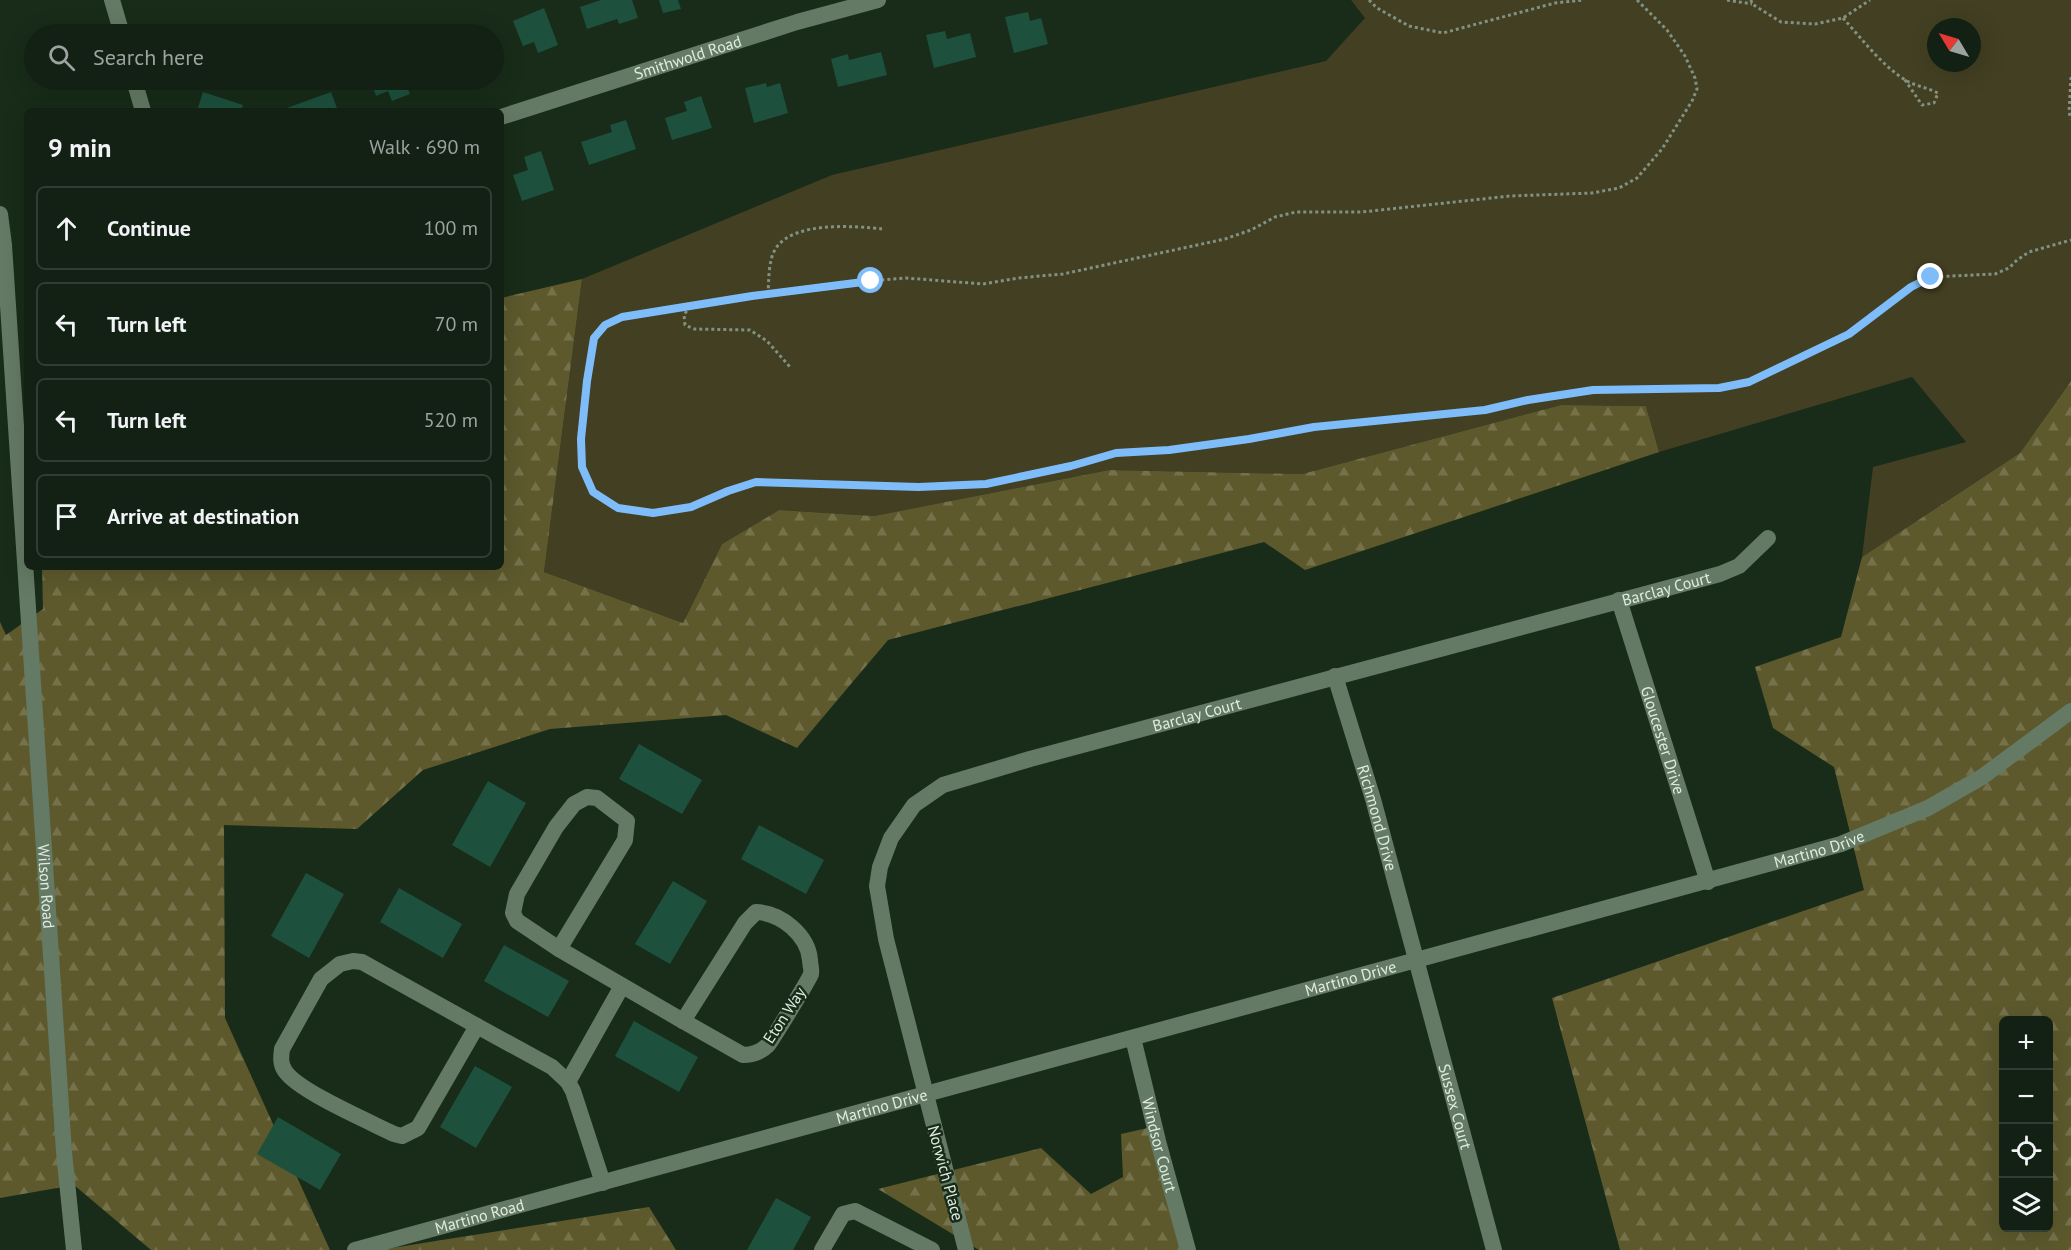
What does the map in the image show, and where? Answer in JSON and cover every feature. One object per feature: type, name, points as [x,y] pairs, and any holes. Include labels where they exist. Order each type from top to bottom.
[{"type":"street","points":[[112,0],[119,24]]},
{"type":"street","name":"Smithwold Road","points":[[504,116],[797,22],[878,0]]},
{"type":"street","points":[[137,90],[142,108]]},
{"type":"street","name":"Wilson Road","points":[[0,214],[24,551]]},
{"type":"street","name":"Barclay Court","points":[[925,1096],[886,939],[877,886],[880,867],[891,838],[914,805],[943,785],[997,768],[1335,676],[1720,574],[1739,566],[1768,538]]},
{"type":"street","name":"Wilson Road","points":[[25,570],[64,1141],[74,1250]]},
{"type":"street","name":"Gloucester Drive","points":[[1619,600],[1708,882]]},
{"type":"street","name":"Richmond Drive","points":[[1335,676],[1373,799],[1417,962]]},
{"type":"street","name":"Martino Drive","points":[[603,1184],[1841,844],[1928,808],[1982,777],[2071,711]]},
{"type":"street","name":"Eton Way","points":[[559,949],[625,840],[627,821],[597,798],[587,797],[574,804],[556,827],[518,894],[513,913],[517,921],[559,949],[682,1021],[743,1055],[752,1055],[768,1045],[811,973],[809,951],[797,931],[767,912],[756,912],[745,923],[682,1021]]},
{"type":"street","points":[[477,1026],[418,1128],[402,1136],[299,1086],[285,1071],[280,1061],[282,1049],[321,979],[340,964],[353,961],[362,962],[552,1067],[568,1082],[573,1091],[603,1184]]},
{"type":"street","name":"Sussex Court","points":[[1417,962],[1494,1250]]},
{"type":"street","points":[[568,1082],[622,986]]},
{"type":"street","name":"Windsor Court","points":[[1133,1038],[1158,1142],[1188,1250]]},
{"type":"street","name":"Norwich Place","points":[[925,1096],[966,1250]]},
{"type":"street","name":"Martino Road","points":[[355,1250],[603,1184]]},
{"type":"street","points":[[822,1250],[843,1214],[855,1211],[932,1250]]},
{"type":"path","points":[[1369,0],[1377,8],[1409,26],[1443,33],[1555,3],[1583,0]]},
{"type":"path","points":[[1637,0],[1667,30],[1685,56],[1698,89],[1662,149],[1637,178],[1619,188],[1592,193],[1510,196],[1362,212],[1296,212],[1275,217],[1251,230],[1225,239],[1063,273],[983,284],[906,278],[871,281],[768,294],[622,317],[605,325],[594,338],[581,439],[582,467],[593,492],[618,508],[653,513],[691,507],[756,482],[919,487],[986,484],[1071,466],[1116,453],[1169,450],[1314,427],[1485,410],[1528,400],[1593,390],[1719,388],[1749,382],[1849,334],[1911,287],[1931,277],[1995,274],[2009,268],[2029,252],[2071,240]]},
{"type":"path","points":[[1727,0],[1752,2],[1781,22],[1815,24],[1842,18],[1870,0]]},
{"type":"path","points":[[1842,18],[1892,70],[1903,77],[1908,81],[1938,93],[1934,103],[1922,105],[1903,77]]},
{"type":"path","points":[[2071,77],[2069,112],[2071,119]]},
{"type":"path","points":[[768,294],[774,250],[784,238],[805,230],[861,226],[883,229]]},
{"type":"path","points":[[690,306],[684,315],[685,325],[694,329],[750,330],[767,341],[791,368]]},
{"type":"shaded area","points":[[1351,0],[2071,0],[2071,381],[2020,453],[1862,557],[1873,467],[1966,442],[1912,377],[1659,452],[1646,406],[1561,405],[1302,474],[1109,470],[874,516],[779,510],[722,544],[683,623],[544,572],[582,279],[832,175],[1326,61],[1365,18]]},
{"type":"green space","points":[[582,279],[544,572],[683,623],[722,544],[779,510],[874,516],[1109,470],[1302,474],[1561,405],[1646,406],[1659,452],[1305,570],[1264,542],[888,640],[797,748],[726,715],[550,729],[423,770],[357,829],[224,825],[225,1018],[330,1250],[151,1250],[74,1185],[0,1198],[0,622],[6,635],[43,609],[42,570],[504,570],[504,297]]},
{"type":"green space","points":[[2071,381],[2071,1250],[1620,1250],[1552,998],[1864,890],[1834,767],[1773,728],[1755,667],[1841,637],[1862,557],[2020,453]]},
{"type":"green space","points":[[1161,1125],[1195,1250],[979,1250],[878,1189],[1041,1148],[1091,1194],[1123,1177],[1121,1134]]},
{"type":"green space","points":[[649,1207],[676,1250],[379,1250]]},
{"type":"building","points":[[601,0],[632,0],[638,18],[619,24],[617,19],[587,29],[580,7]]},
{"type":"building","points":[[659,0],[678,0],[681,9],[663,13]]},
{"type":"building","points":[[544,8],[558,45],[538,53],[534,42],[523,46],[513,21]]},
{"type":"building","points":[[1028,12],[1030,21],[1041,18],[1048,44],[1014,53],[1005,17]]},
{"type":"building","points":[[945,31],[947,39],[970,33],[976,57],[934,68],[926,35]]},
{"type":"building","points":[[881,52],[887,75],[838,87],[831,59],[848,54],[849,60]]},
{"type":"building","points":[[766,83],[767,87],[780,83],[788,113],[754,123],[745,88]]},
{"type":"building","points":[[374,90],[408,90],[410,94],[392,101],[388,91],[376,96]]},
{"type":"building","points":[[203,92],[243,105],[242,108],[198,108]]},
{"type":"building","points":[[331,92],[337,108],[287,108]]},
{"type":"building","points":[[701,96],[712,128],[672,140],[665,118],[687,111],[684,102]]},
{"type":"building","points":[[626,120],[636,149],[589,165],[581,142],[612,132],[610,125]]},
{"type":"building","points":[[541,151],[554,190],[522,201],[513,175],[528,170],[524,157]]},
{"type":"building","points":[[639,744],[702,780],[682,814],[619,779]]},
{"type":"building","points":[[488,781],[526,803],[490,867],[452,845]]},
{"type":"building","points":[[759,825],[824,860],[806,894],[741,859]]},
{"type":"building","points":[[306,873],[344,894],[309,958],[271,936]]},
{"type":"building","points":[[673,881],[707,901],[670,964],[635,944]]},
{"type":"building","points":[[399,888],[462,924],[443,958],[380,922]]},
{"type":"building","points":[[504,945],[569,981],[548,1017],[484,981]]},
{"type":"building","points":[[634,1021],[698,1057],[679,1092],[615,1056]]},
{"type":"building","points":[[475,1066],[512,1087],[476,1148],[440,1127]]},
{"type":"building","points":[[278,1117],[341,1154],[320,1190],[257,1154]]},
{"type":"building","points":[[776,1198],[811,1217],[793,1250],[747,1250]]},
{"type":"route","points":[[871,281],[752,296],[622,317],[605,325],[594,338],[581,439],[582,467],[593,492],[618,508],[653,513],[691,507],[756,482],[785,481],[919,487],[986,484],[1071,466],[1116,453],[1169,450],[1314,427],[1485,410],[1528,400],[1593,390],[1719,388],[1749,382],[1849,334],[1911,287],[1931,277]]}]
